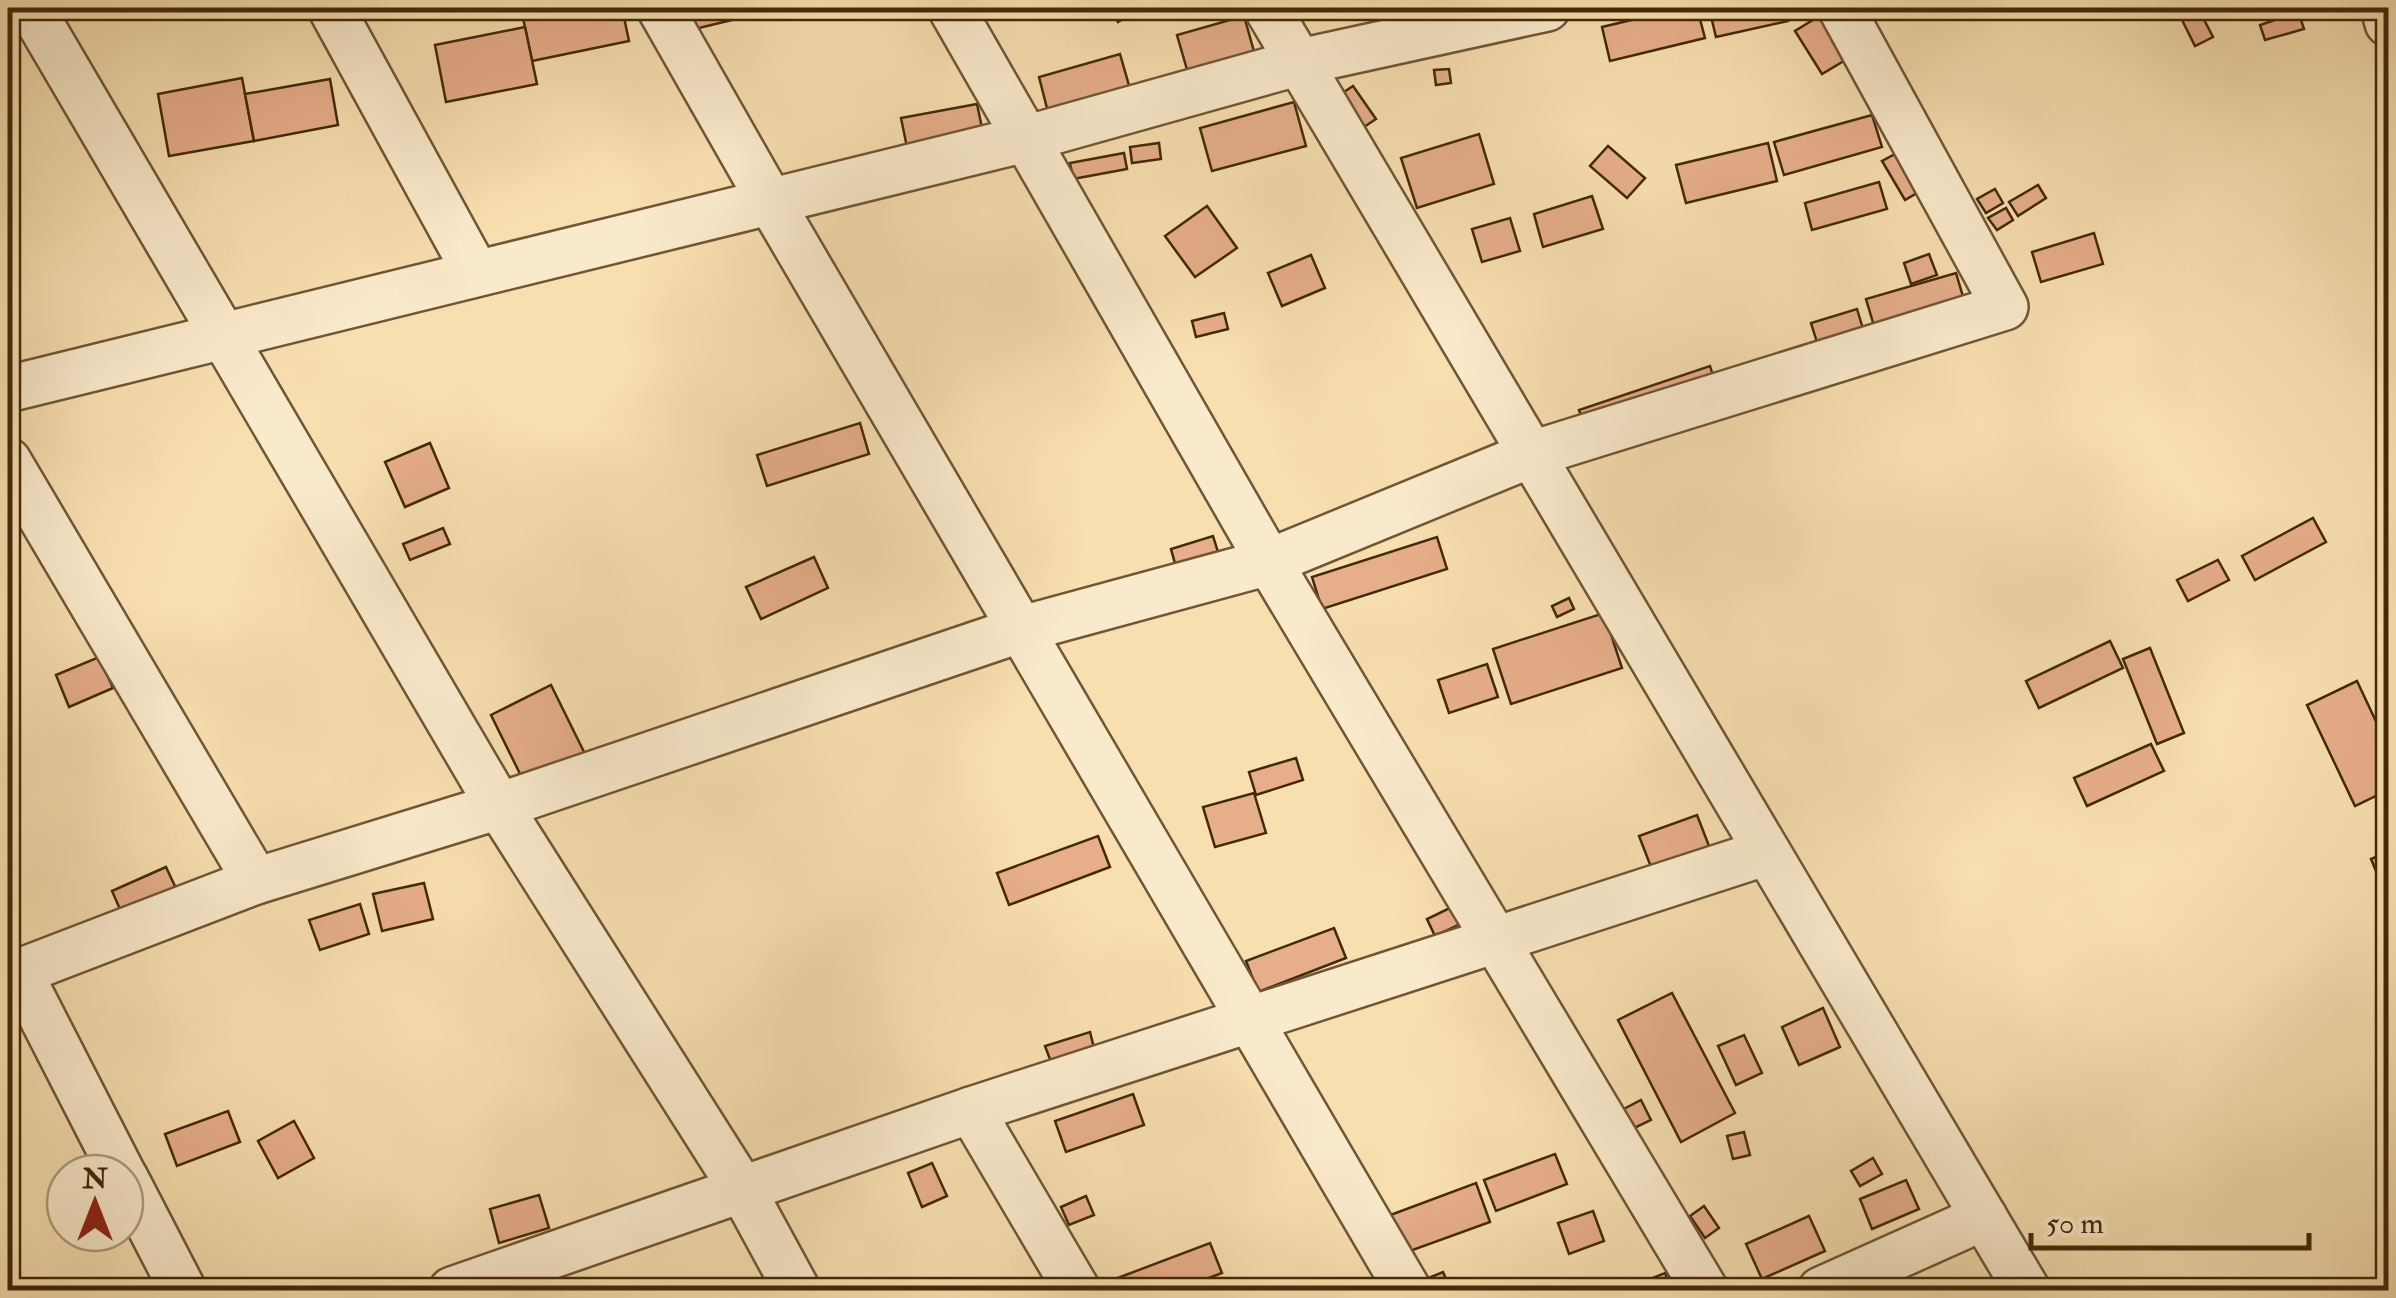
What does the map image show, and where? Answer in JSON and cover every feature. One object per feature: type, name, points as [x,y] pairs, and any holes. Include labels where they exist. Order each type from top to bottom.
[{"type":"street","points":[[32,8],[498,806],[742,1189],[797,1290]]},
{"type":"street","points":[[331,8],[476,274]]},
{"type":"street","points":[[660,8],[1408,1290]]},
{"type":"street","points":[[951,8],[1269,562],[1705,1290]]},
{"type":"street","points":[[1267,8],[2027,1290]]},
{"type":"street","points":[[8,388],[1026,139],[1300,62],[1547,8]]},
{"type":"street","points":[[112,1153],[19,972],[256,881],[498,806],[1022,629],[1269,562],[1532,454],[2005,307],[1841,8]]},
{"type":"street","points":[[2384,8],[2388,23]]},
{"type":"street","points":[[8,461],[256,881]]},
{"type":"street","points":[[481,1285],[971,1110],[1767,852]]},
{"type":"street","points":[[971,1110],[1077,1290]]},
{"type":"street","points":[[145,1217],[183,1290]]},
{"type":"street","points":[[1821,1290],[1984,1217]]},
{"type":"building","points":[[521,8],[622,8],[629,41],[532,61]]},
{"type":"building","points":[[689,8],[781,8],[695,29]]},
{"type":"building","points":[[1109,8],[1140,8],[1118,22]]},
{"type":"building","points":[[1697,8],[1705,38],[1610,61],[1602,27]]},
{"type":"building","points":[[1709,8],[1785,8],[1788,21],[1716,37]]},
{"type":"building","points":[[2198,8],[2213,37],[2195,46],[2177,10]]},
{"type":"building","points":[[2274,8],[2297,8],[2304,29],[2265,40],[2260,25],[2278,19]]},
{"type":"building","points":[[1821,15],[1847,59],[1822,74],[1795,31]]},
{"type":"building","points":[[1244,16],[1255,55],[1188,73],[1177,35]]},
{"type":"building","points":[[525,27],[537,84],[446,102],[435,45]]},
{"type":"building","points":[[1120,54],[1130,89],[1048,112],[1039,77]]},
{"type":"building","points":[[1449,69],[1451,83],[1436,85],[1434,70]]},
{"type":"building","points":[[242,78],[254,141],[169,156],[158,94]]},
{"type":"building","points":[[330,79],[338,125],[254,141],[245,94]]},
{"type":"building","points":[[1353,86],[1376,119],[1361,129],[1338,96]]},
{"type":"building","points":[[1294,102],[1306,146],[1212,171],[1200,128]]},
{"type":"building","points":[[977,104],[985,142],[909,157],[901,118]]},
{"type":"building","points":[[1872,115],[1882,147],[1784,175],[1774,142]]},
{"type":"building","points":[[1479,134],[1494,184],[1417,208],[1401,158]]},
{"type":"building","points":[[1159,143],[1161,159],[1132,163],[1130,147]]},
{"type":"building","points":[[1768,143],[1777,181],[1686,203],[1676,165]]},
{"type":"building","points":[[1608,146],[1645,178],[1627,198],[1590,166]]},
{"type":"building","points":[[1899,152],[1922,190],[1905,200],[1882,161]]},
{"type":"building","points":[[1124,153],[1127,169],[1073,179],[1070,163]]},
{"type":"building","points":[[1879,182],[1887,209],[1812,230],[1805,203]]},
{"type":"building","points":[[2038,185],[2046,198],[2018,216],[2009,202]]},
{"type":"building","points":[[1995,189],[2003,203],[1986,213],[1977,199]]},
{"type":"building","points":[[1592,196],[1603,229],[1543,247],[1534,214]]},
{"type":"building","points":[[1207,206],[1237,248],[1195,277],[1165,236]]},
{"type":"building","points":[[2006,208],[2013,220],[1997,230],[1988,218]]},
{"type":"building","points":[[1510,218],[1520,251],[1482,262],[1472,229]]},
{"type":"building","points":[[2094,233],[2103,264],[2041,282],[2032,252]]},
{"type":"building","points":[[1929,254],[1937,275],[1911,284],[1904,263]]},
{"type":"building","points":[[1311,255],[1325,288],[1282,306],[1268,273]]},
{"type":"building","points":[[1956,273],[1967,310],[1877,336],[1866,299]]},
{"type":"building","points":[[1857,309],[1867,342],[1821,355],[1811,323]]},
{"type":"building","points":[[1224,313],[1228,329],[1196,337],[1192,321]]},
{"type":"building","points":[[1710,366],[1717,389],[1587,432],[1579,410]]},
{"type":"building","points":[[860,423],[869,454],[767,486],[757,455]]},
{"type":"building","points":[[430,443],[449,488],[405,507],[385,462]]},
{"type":"building","points":[[2313,518],[2326,542],[2255,580],[2242,556]]},
{"type":"building","points":[[443,528],[450,544],[410,560],[403,544]]},
{"type":"building","points":[[1213,536],[1222,565],[1179,578],[1171,549]]},
{"type":"building","points":[[1437,537],[1447,569],[1322,609],[1312,577]]},
{"type":"building","points":[[814,557],[828,588],[761,619],[746,587]]},
{"type":"building","points":[[2218,560],[2229,580],[2188,601],[2177,580]]},
{"type":"building","points":[[1569,598],[1574,609],[1557,617],[1552,606]]},
{"type":"building","points":[[1604,613],[1622,668],[1511,704],[1493,649]]},
{"type":"building","points":[[2110,641],[2123,668],[2039,708],[2026,681]]},
{"type":"building","points":[[2150,648],[2184,733],[2157,744],[2123,659]]},
{"type":"building","points":[[99,657],[113,688],[69,707],[56,675]]},
{"type":"building","points":[[1487,664],[1498,697],[1449,713],[1438,680]]},
{"type":"building","points":[[2357,681],[2388,747],[2388,790],[2355,806],[2307,705]]},
{"type":"building","points":[[551,685],[585,754],[525,784],[491,715]]},
{"type":"building","points":[[2151,744],[2164,771],[2087,806],[2074,778]]},
{"type":"building","points":[[1296,758],[1303,780],[1256,795],[1249,772]]},
{"type":"building","points":[[1254,793],[1266,833],[1215,847],[1203,807]]},
{"type":"building","points":[[1697,815],[1709,846],[1651,867],[1639,836]]},
{"type":"building","points":[[1098,836],[1110,867],[1009,905],[997,873]]},
{"type":"building","points":[[2388,852],[2388,900],[2371,859]]},
{"type":"building","points":[[166,867],[181,899],[126,923],[112,891]]},
{"type":"building","points":[[424,883],[433,919],[382,931],[373,894]]},
{"type":"building","points":[[360,904],[369,934],[320,950],[309,920]]},
{"type":"building","points":[[1454,906],[1463,923],[1435,936],[1427,919]]},
{"type":"building","points":[[1334,928],[1346,958],[1258,992],[1246,961]]},
{"type":"building","points":[[1672,993],[1735,1113],[1681,1142],[1618,1020]]},
{"type":"building","points":[[1823,1008],[1840,1047],[1799,1065],[1782,1027]]},
{"type":"building","points":[[1090,1032],[1094,1048],[1051,1062],[1045,1046]]},
{"type":"building","points":[[1744,1035],[1762,1073],[1736,1085],[1718,1046]]},
{"type":"building","points":[[1133,1094],[1144,1125],[1066,1152],[1055,1121]]},
{"type":"building","points":[[1641,1100],[1651,1120],[1630,1130],[1620,1111]]},
{"type":"building","points":[[228,1111],[240,1142],[177,1166],[165,1134]]},
{"type":"building","points":[[294,1121],[314,1158],[278,1178],[258,1141]]},
{"type":"building","points":[[1744,1132],[1750,1155],[1733,1159],[1727,1136]]},
{"type":"building","points":[[1555,1154],[1567,1184],[1496,1211],[1484,1180]]},
{"type":"building","points":[[1873,1158],[1882,1174],[1860,1186],[1851,1171]]},
{"type":"building","points":[[932,1163],[947,1196],[922,1207],[908,1173]]},
{"type":"building","points":[[1906,1180],[1919,1209],[1872,1229],[1860,1199]]},
{"type":"building","points":[[1476,1183],[1490,1222],[1399,1255],[1385,1217]]},
{"type":"building","points":[[539,1195],[549,1228],[499,1243],[490,1209]]},
{"type":"building","points":[[1086,1196],[1094,1215],[1069,1225],[1061,1207]]},
{"type":"building","points":[[1704,1206],[1719,1228],[1705,1238],[1690,1216]]},
{"type":"building","points":[[1593,1211],[1604,1241],[1569,1254],[1558,1223]]},
{"type":"building","points":[[1809,1216],[1825,1251],[1762,1279],[1746,1244]]},
{"type":"building","points":[[1210,1243],[1222,1273],[1177,1290],[1120,1290],[1115,1279]]},
{"type":"building","points":[[1443,1272],[1449,1286],[1431,1290],[1426,1279]]},
{"type":"building","points":[[1665,1273],[1672,1290],[1622,1290]]}]
